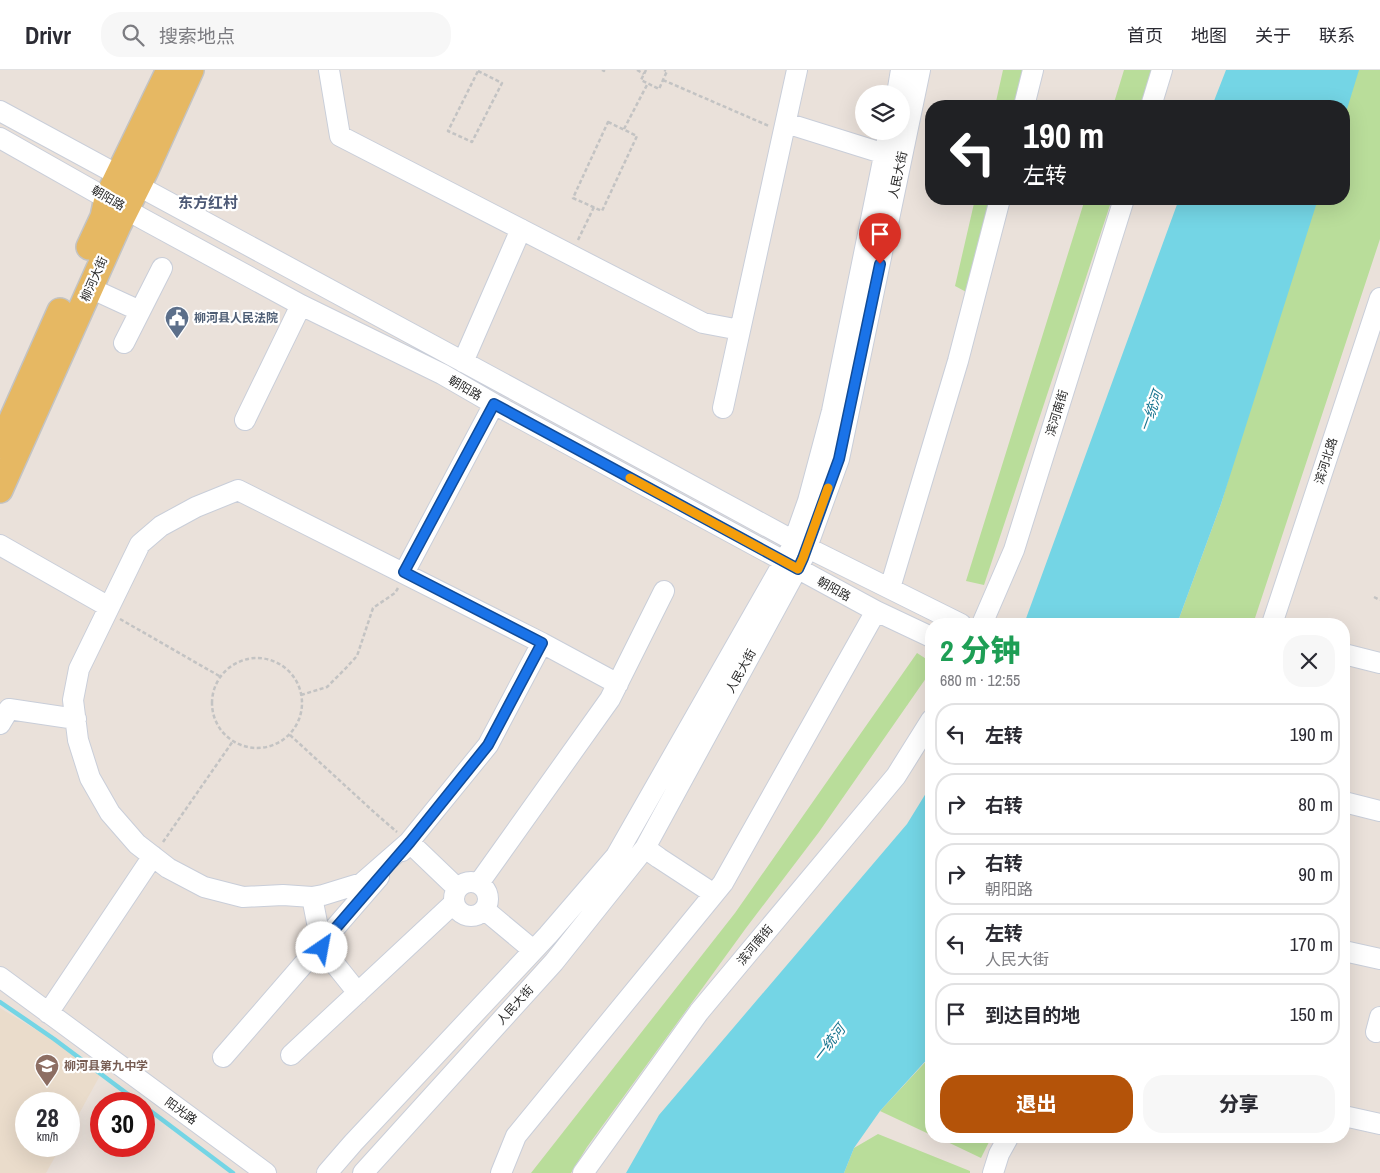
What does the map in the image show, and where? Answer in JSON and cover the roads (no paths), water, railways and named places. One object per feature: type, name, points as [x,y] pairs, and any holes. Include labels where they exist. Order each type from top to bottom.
[{"type":"main road","name":"柳河大街","points":[[0,446],[103,217],[117,204],[128,181],[170,70]]},
{"type":"main road","name":"柳河大街","points":[[128,181],[145,172],[191,70]]},
{"type":"main road","name":"柳河大街","points":[[0,490],[118,226],[117,204]]},
{"type":"street","points":[[329,70],[340,136],[703,324],[740,330]]},
{"type":"street","points":[[723,408],[797,70]]},
{"type":"street","points":[[898,85],[901,70]]},
{"type":"street","name":"人民大街","points":[[363,1173],[554,962],[645,848],[791,565],[839,459],[920,70]]},
{"type":"street","points":[[1026,100],[1033,70]]},
{"type":"street","points":[[1153,100],[1162,70]]},
{"type":"street","points":[[0,111],[800,545],[949,618]]},
{"type":"street","points":[[785,128],[885,154]]},
{"type":"street","name":"朝阳路","points":[[0,138],[301,305],[442,374],[876,612],[925,634]]},
{"type":"street","name":"人民大街","points":[[800,545],[808,501],[832,411],[888,140]]},
{"type":"street","points":[[890,588],[958,361],[998,205]]},
{"type":"street","name":"滨河南街","points":[[985,618],[1014,550],[1122,205]]},
{"type":"street","points":[[457,358],[516,227]]},
{"type":"street","points":[[124,343],[162,268]]},
{"type":"street","points":[[90,288],[140,311]]},
{"type":"street","name":"滨河北路","points":[[1274,618],[1380,298]]},
{"type":"street","points":[[245,420],[301,305]]},
{"type":"street","points":[[404,572],[494,404]]},
{"type":"street","points":[[369,882],[312,897],[283,895],[243,897],[204,886],[168,868],[137,844],[110,813],[90,778],[78,740],[73,700],[79,668],[140,544],[161,526],[196,507],[238,490],[404,572],[618,684]]},
{"type":"street","points":[[0,545],[108,609]]},
{"type":"street","name":"人民大街","points":[[327,1173],[533,950],[616,856],[791,565]]},
{"type":"street","points":[[479,883],[610,699],[664,591]]},
{"type":"street","points":[[501,1173],[516,1136],[723,883],[876,612]]},
{"type":"street","points":[[223,1058],[322,944],[369,882],[410,842],[488,745],[542,643]]},
{"type":"street","points":[[1350,656],[1380,663]]},
{"type":"street","points":[[0,724],[9,708],[76,719]]},
{"type":"street","name":"滨河南街","points":[[583,1173],[699,1012],[896,776],[925,730]]},
{"type":"street","points":[[1350,804],[1380,811]]},
{"type":"street","points":[[291,1055],[358,993],[456,895],[464,883],[471,881],[479,883],[485,888],[489,902],[485,910],[471,916],[458,910],[456,895],[410,842]]},
{"type":"street","points":[[645,848],[714,894]]},
{"type":"street","points":[[48,1013],[153,856]]},
{"type":"street","points":[[312,897],[322,948],[358,993]]},
{"type":"street","points":[[485,910],[533,950]]},
{"type":"street","points":[[1350,952],[1380,959]]},
{"type":"street","name":"阳光路","points":[[0,978],[266,1173]]},
{"type":"street","points":[[1350,1117],[1380,1124]]},
{"type":"street","points":[[993,1173],[998,1154],[1005,1143]]},
{"type":"water","points":[[1226,70],[1359,70],[1350,100],[1214,100]]},
{"type":"water","name":"一统河","points":[[1177,205],[1316,205],[1221,504],[1179,618],[1026,618]]},
{"type":"water","name":"一统河","points":[[925,795],[925,1062],[880,1111],[854,1148],[844,1173],[626,1173],[659,1115],[907,824]]},
{"type":"waterway","points":[[0,1002],[54,1039],[125,1092]]},
{"type":"waterway","points":[[155,1114],[233,1173]]},
{"type":"place","name":"柳河县人民法院","points":[[177,339]]},
{"type":"place","name":"柳河县第九中学","points":[[47,1087]]},
{"type":"district","name":"东方红村","points":[[208,203]]}]
